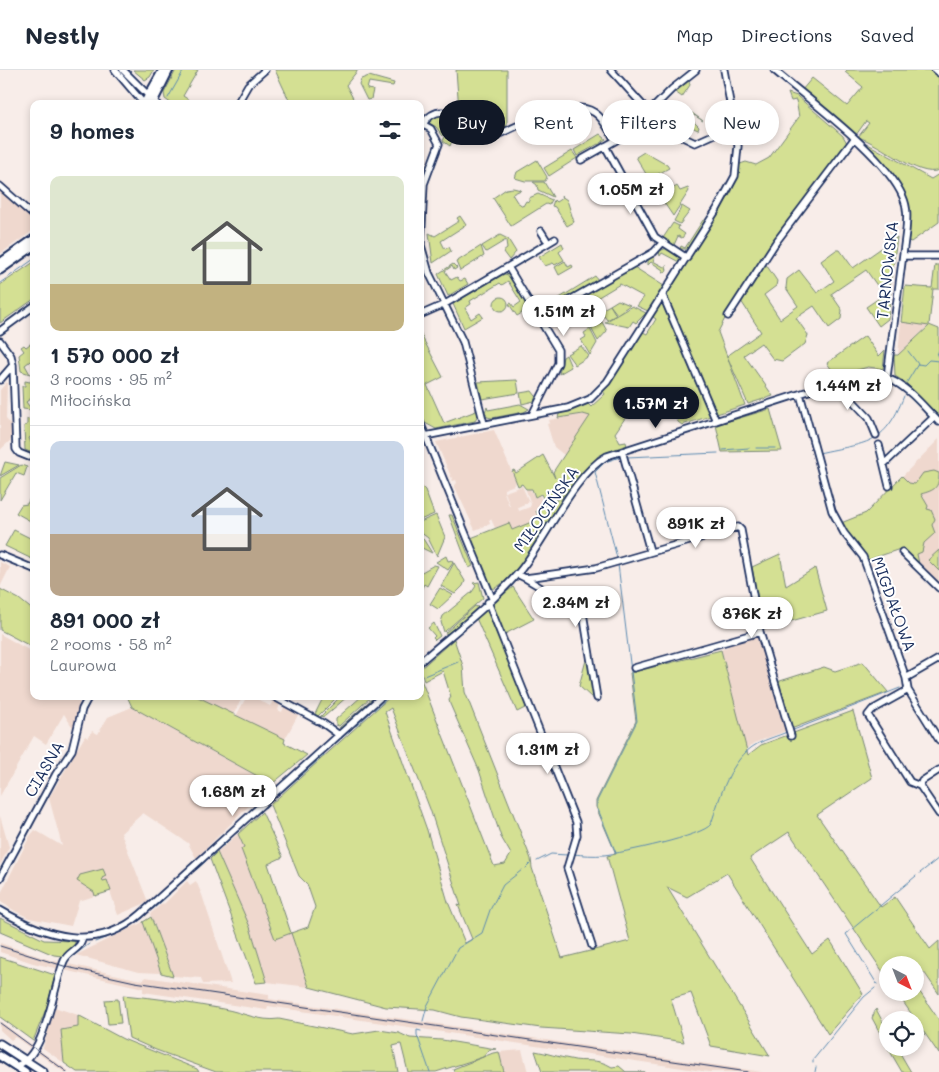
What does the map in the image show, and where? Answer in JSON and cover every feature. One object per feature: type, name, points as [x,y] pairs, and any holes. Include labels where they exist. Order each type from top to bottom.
[{"type":"main road","points":[[153,100],[163,70]]},
{"type":"main road","points":[[154,100],[169,70]]},
{"type":"main road","points":[[0,263],[30,242]]},
{"type":"main road","points":[[0,270],[30,249]]},
{"type":"main road","points":[[0,1044],[43,1072]]},
{"type":"main road","points":[[0,1056],[25,1072]]},
{"type":"street","points":[[115,70],[141,100]]},
{"type":"street","points":[[123,70],[152,100]]},
{"type":"street","points":[[239,100],[248,85],[265,70]]},
{"type":"street","points":[[611,70],[638,100]]},
{"type":"street","points":[[661,100],[696,70]]},
{"type":"street","points":[[724,70],[730,100]]},
{"type":"street","name":"TARNOWSKA","points":[[774,70],[854,139],[880,166],[903,197],[907,221],[904,256],[887,377]]},
{"type":"street","points":[[935,70],[939,73]]},
{"type":"street","points":[[424,121],[435,111],[445,112],[495,136],[530,120],[580,108],[588,108],[599,114],[602,119]]},
{"type":"street","points":[[424,124],[432,129],[439,144],[424,184]]},
{"type":"street","points":[[728,316],[776,242],[854,139]]},
{"type":"street","points":[[592,946],[567,868],[577,835],[576,822],[425,436],[582,404],[595,395],[607,382],[663,296],[735,176],[739,159],[737,145]]},
{"type":"street","points":[[581,160],[605,146],[653,233],[662,242],[687,258]]},
{"type":"street","points":[[0,186],[30,212]]},
{"type":"street","points":[[541,231],[546,239]]},
{"type":"street","points":[[424,313],[445,304],[554,239]]},
{"type":"street","points":[[540,318],[654,252],[662,242]]},
{"type":"street","points":[[904,256],[939,256]]},
{"type":"street","points":[[424,257],[426,265],[463,342],[484,424]]},
{"type":"street","points":[[508,266],[556,344],[559,356],[558,363],[532,415]]},
{"type":"street","points":[[663,296],[716,421]]},
{"type":"street","points":[[0,331],[30,309]]},
{"type":"street","points":[[0,341],[11,356],[13,365],[16,449],[29,457]]},
{"type":"street","points":[[0,380],[13,365]]},
{"type":"street","name":"MIŁOCIŃSKA","points":[[424,658],[517,574],[586,474],[601,460],[622,451],[835,382],[868,374],[887,377]]},
{"type":"street","points":[[887,377],[900,384],[939,422]]},
{"type":"street","points":[[835,382],[869,418],[876,435]]},
{"type":"street","name":"MIGDAŁOWA","points":[[800,394],[832,510],[844,533],[863,557],[906,678],[939,659]]},
{"type":"street","points":[[884,464],[934,417]]},
{"type":"street","points":[[878,445],[889,486]]},
{"type":"street","points":[[622,451],[650,551]]},
{"type":"street","points":[[525,578],[596,568],[738,527],[741,530],[760,632],[791,736]]},
{"type":"street","points":[[902,552],[939,588]]},
{"type":"street","points":[[0,555],[30,567]]},
{"type":"street","points":[[517,574],[583,613],[597,698]]},
{"type":"street","points":[[634,668],[760,632]]},
{"type":"street","points":[[906,678],[908,690],[939,740]]},
{"type":"street","points":[[908,690],[872,710],[868,715],[910,782],[920,786],[939,814]]},
{"type":"street","name":"CIASNA","points":[[0,878],[56,774],[72,750],[82,709],[87,700]]},
{"type":"street","points":[[280,700],[324,724],[339,735]]},
{"type":"street","points":[[0,910],[39,931],[56,936],[82,938],[114,930],[137,917],[378,700]]},
{"type":"street","points":[[920,786],[922,781],[939,770]]},
{"type":"street","points":[[15,1066],[26,1061],[41,1038],[64,960],[80,945],[82,938]]},
{"type":"shaded area","points":[[0,189],[30,216],[30,233],[0,254]]},
{"type":"shaded area","points":[[901,322],[929,325],[898,355]]},
{"type":"shaded area","points":[[7,382],[6,419],[12,426],[12,439],[0,450],[0,390]]},
{"type":"shaded area","points":[[584,414],[591,416],[564,455],[554,447],[547,424],[550,423],[549,420]]},
{"type":"shaded area","points":[[494,430],[516,482],[514,485],[504,489],[509,506],[505,492],[522,486],[529,502],[518,507],[519,511],[530,507],[531,504],[526,490],[530,489],[535,497],[540,496],[544,507],[537,511],[538,516],[535,521],[512,530],[509,523],[495,528],[491,519],[489,520],[490,524],[475,530],[454,485],[457,483],[456,480],[453,481],[436,442]]},
{"type":"shaded area","points":[[939,439],[939,584],[886,531],[841,523],[866,513]]},
{"type":"shaded area","points":[[0,562],[10,567],[0,587]]},
{"type":"shaded area","points":[[763,629],[791,729],[754,743],[746,749],[721,650]]},
{"type":"shaded area","points":[[0,634],[30,651],[30,700],[81,700],[75,731],[64,714],[46,744],[34,736],[0,796]]},
{"type":"shaded area","points":[[204,700],[241,700],[233,715]]},
{"type":"shaded area","points":[[245,700],[259,700],[270,706],[273,701],[280,704],[278,710],[282,712],[284,707],[298,715],[285,739],[236,716]]},
{"type":"shaded area","points":[[132,707],[271,784],[196,858],[188,843],[143,813],[121,833],[148,902],[118,915],[110,891],[79,901],[71,926],[29,918],[15,911],[1,902],[0,895],[30,836],[35,830],[62,846],[49,798],[85,736],[88,738],[92,731],[98,734],[108,717]]},
{"type":"shaded area","points":[[0,816],[9,847],[0,865]]},
{"type":"shaded area","points":[[238,834],[244,847],[241,849],[275,939],[291,933],[309,987],[267,982],[250,927],[217,852]]},
{"type":"shaded area","points":[[187,881],[190,885],[196,881],[231,983],[203,984],[201,978],[173,976],[150,914],[164,904]]},
{"type":"shaded area","points":[[143,922],[161,973],[138,972],[76,955]]},
{"type":"shaded area","points":[[0,943],[50,960],[136,979],[144,980],[145,977],[269,995],[269,999],[762,1072],[709,1072],[268,1006],[267,1010],[143,992],[143,988],[33,963],[0,952]]},
{"type":"shaded area","points":[[54,1007],[78,1015],[79,1027],[61,1030],[64,1063],[43,1048]]},
{"type":"shaded area","points":[[0,1021],[70,1072],[64,1072],[15,1037],[11,1040],[0,1030]]},
{"type":"shaded area","points":[[522,1050],[528,1072],[504,1072],[499,1052]]},
{"type":"green space","points":[[133,70],[154,70],[150,77],[145,80]]},
{"type":"green space","points":[[176,70],[198,70],[183,96],[189,100],[166,100],[164,93]]},
{"type":"green space","points":[[275,70],[358,70],[346,85],[354,100],[289,100]]},
{"type":"green space","points":[[456,70],[507,70],[507,126],[505,127],[505,100],[458,100]]},
{"type":"green space","points":[[847,70],[933,70],[939,74],[939,170],[931,171],[910,165],[858,137],[869,123],[866,121],[856,135],[802,90],[812,78],[847,106],[863,87],[845,72]]},
{"type":"green space","points":[[369,76],[394,83],[393,86],[369,82],[367,89],[373,90],[371,99],[367,100],[359,84],[361,79]]},
{"type":"green space","points":[[689,81],[690,85],[682,97],[675,92]]},
{"type":"green space","points":[[788,93],[797,96],[843,136],[847,143],[767,251],[736,297],[718,332],[745,405],[682,425],[678,422],[668,399],[646,407],[640,396],[615,433],[620,443],[626,442],[627,446],[598,456],[567,493],[545,507],[546,504],[541,494],[535,497],[532,489],[526,489],[522,484],[518,486],[512,471],[514,470],[516,473],[543,455],[555,478],[553,472],[590,416],[583,414],[558,418],[559,414],[588,404],[591,407],[605,394],[603,391],[643,332],[647,334],[656,319],[653,317],[662,302],[664,304],[665,298],[732,191],[740,164],[746,162],[756,165],[769,158],[799,117],[796,100],[791,101]]},
{"type":"green space","points":[[435,114],[439,114],[439,131],[436,127],[428,122]]},
{"type":"green space","points":[[695,123],[699,127],[698,130],[695,129]]},
{"type":"green space","points":[[600,134],[602,136],[601,146],[598,144],[577,156],[574,150],[582,145],[592,145],[592,139]]},
{"type":"green space","points":[[866,143],[931,179],[939,174],[939,222],[911,242],[908,241],[908,210],[900,187],[864,144]]},
{"type":"green space","points":[[572,151],[577,158],[549,176],[544,168]]},
{"type":"green space","points":[[644,152],[669,168],[649,179],[636,157]]},
{"type":"green space","points":[[537,160],[547,177],[545,181],[525,181],[515,178],[517,172]]},
{"type":"green space","points":[[533,182],[544,182],[553,197],[538,190],[537,185]]},
{"type":"green space","points":[[677,186],[680,191],[688,188],[689,191],[673,216],[660,197]]},
{"type":"green space","points":[[506,189],[521,190],[512,194],[517,202],[523,206],[526,201],[529,202],[529,198],[538,194],[552,200],[549,205],[546,204],[511,226],[493,198]]},
{"type":"green space","points":[[561,196],[567,200],[574,222],[567,226],[555,207],[552,206],[554,200],[556,202],[562,198]]},
{"type":"green space","points":[[682,206],[690,211],[680,224],[674,221]]},
{"type":"green space","points":[[460,216],[466,225],[441,241],[445,249],[449,247],[451,251],[433,263],[429,233],[435,236],[459,221],[457,218]]},
{"type":"green space","points":[[703,220],[705,221],[687,249],[680,249],[681,246],[685,248]]},
{"type":"green space","points":[[673,223],[679,226],[678,229],[685,234],[682,238],[678,236],[674,245],[663,238]]},
{"type":"green space","points":[[500,235],[508,239],[516,252],[509,260],[503,252],[507,249],[506,240],[486,252],[482,246]]},
{"type":"green space","points":[[897,237],[891,283],[881,291],[866,270],[831,294],[842,310],[841,319],[829,328],[814,306],[796,318],[808,335],[805,344],[782,361],[773,359],[761,343],[744,355],[773,396],[748,404],[727,356],[761,332],[741,301],[765,263],[777,281],[776,286],[764,295],[780,319],[798,306],[786,288],[787,279],[799,270],[817,293],[834,281],[821,261],[836,250],[840,250],[853,268]]},
{"type":"green space","points":[[562,243],[564,248],[559,252],[564,260],[555,265],[553,263],[545,266],[539,257]]},
{"type":"green space","points":[[481,246],[484,256],[460,271],[456,262]]},
{"type":"green space","points":[[667,248],[679,256],[679,262],[662,253],[660,256],[659,251]]},
{"type":"green space","points":[[652,256],[655,258],[653,261],[664,267],[666,265],[667,271],[662,273],[663,270],[651,262],[648,265],[648,259]]},
{"type":"green space","points":[[565,261],[568,267],[572,265],[573,267],[559,275],[555,267]]},
{"type":"green space","points":[[453,264],[457,268],[454,270],[452,266],[445,271],[451,280],[457,277],[460,281],[465,279],[468,284],[448,296],[438,274]]},
{"type":"green space","points":[[30,265],[30,302],[0,323],[0,285]]},
{"type":"green space","points":[[935,265],[939,265],[939,289],[933,289],[929,325],[939,329],[939,416],[906,383],[895,376],[894,355],[898,355],[929,326],[901,322],[905,286],[932,288]]},
{"type":"green space","points":[[634,267],[664,286],[648,311],[637,306],[644,297],[620,284],[582,307],[580,302],[582,297]]},
{"type":"green space","points":[[504,274],[509,275],[526,301],[522,313],[517,316],[509,304],[511,303],[514,307],[521,302],[508,281],[502,285],[500,283],[470,301],[471,304],[465,308],[471,319],[480,313],[483,317],[464,328],[453,304]]},
{"type":"green space","points":[[595,276],[598,280],[549,310],[544,310],[545,307]]},
{"type":"green space","points":[[891,290],[888,319],[879,326],[866,307]]},
{"type":"green space","points":[[501,297],[506,299],[508,304],[506,309],[501,311],[496,309],[494,304],[496,299]]},
{"type":"green space","points":[[618,300],[630,305],[617,314],[610,305]]},
{"type":"green space","points":[[610,305],[616,315],[607,320],[604,316],[600,318],[597,312]]},
{"type":"green space","points":[[632,306],[646,313],[636,323],[633,321],[629,327],[605,322]]},
{"type":"green space","points":[[602,322],[607,331],[598,341],[591,328]]},
{"type":"green space","points":[[590,329],[597,343],[590,355],[581,340],[586,337],[584,333]]},
{"type":"green space","points":[[865,336],[879,356],[885,350],[883,369],[868,367],[836,376],[827,363]]},
{"type":"green space","points":[[424,341],[443,377],[427,385],[444,423],[476,411],[476,408],[479,411],[475,421],[436,429],[425,423]]},
{"type":"green space","points":[[30,344],[30,361],[25,365],[30,374],[21,371],[19,355],[24,351],[21,347],[24,345],[26,347]]},
{"type":"green space","points":[[581,346],[589,356],[575,365],[567,354]]},
{"type":"green space","points":[[566,355],[571,367],[559,374],[563,357]]},
{"type":"green space","points":[[517,380],[519,393],[482,399],[478,382]]},
{"type":"green space","points":[[25,381],[30,382],[30,399],[26,402],[30,410],[23,409],[22,386],[25,386]]},
{"type":"green space","points":[[532,391],[536,396],[534,401],[522,404],[520,393]]},
{"type":"green space","points":[[520,404],[529,409],[524,412],[492,418],[487,417],[485,412],[487,407],[488,410]]},
{"type":"green space","points":[[770,409],[782,451],[722,452],[716,425]]},
{"type":"green space","points":[[27,419],[30,419],[30,452],[25,450],[24,426],[27,425]]},
{"type":"green space","points":[[5,462],[19,465],[0,476]]},
{"type":"green space","points":[[21,465],[27,467],[24,476],[16,473],[0,500],[0,478]]},
{"type":"green space","points":[[934,471],[939,473],[937,485],[933,490],[921,494],[928,506],[927,509],[931,510],[935,519],[932,525],[935,533],[924,543],[922,552],[917,554],[919,564],[903,548],[868,560],[841,523],[866,513],[902,476],[909,483],[915,484],[923,473]]},
{"type":"green space","points":[[424,489],[425,490],[434,514],[424,518]]},
{"type":"green space","points":[[566,495],[523,561],[503,583],[493,589],[471,538],[509,523],[512,530],[534,521],[538,516],[536,511]]},
{"type":"green space","points":[[30,498],[30,521],[16,513],[21,505],[27,504]]},
{"type":"green space","points":[[436,515],[445,537],[437,556],[428,538],[424,535],[424,520]]},
{"type":"green space","points":[[449,515],[452,515],[473,566],[469,568]]},
{"type":"green space","points":[[14,530],[30,538],[30,558],[5,546]]},
{"type":"green space","points":[[424,540],[432,553],[424,549]]},
{"type":"green space","points":[[939,550],[939,571],[928,560]]},
{"type":"green space","points":[[780,554],[786,586],[815,568],[827,611],[763,629],[752,567]]},
{"type":"green space","points":[[446,556],[448,561],[452,560],[453,563],[448,570],[436,562]]},
{"type":"green space","points":[[454,563],[465,581],[455,594],[441,586]]},
{"type":"green space","points":[[434,565],[438,566],[427,586],[424,584],[424,571]]},
{"type":"green space","points":[[479,582],[483,598],[444,632],[441,622],[443,616],[472,592],[476,586],[473,583]]},
{"type":"green space","points":[[513,587],[534,619],[503,635],[492,603]]},
{"type":"green space","points":[[440,588],[453,595],[438,609],[430,604]]},
{"type":"green space","points":[[0,589],[19,599],[30,608],[30,646],[0,630]]},
{"type":"green space","points":[[475,606],[478,607],[448,634],[445,633]]},
{"type":"green space","points":[[486,609],[529,706],[517,712],[476,618]]},
{"type":"green space","points":[[434,623],[440,636],[435,640],[433,638],[435,636],[428,628]]},
{"type":"green space","points":[[454,639],[463,666],[465,692],[531,859],[532,868],[562,958],[630,941],[607,856],[616,854],[596,807],[596,801],[636,721],[630,673],[721,650],[748,755],[761,745],[853,711],[872,778],[817,815],[881,907],[895,897],[930,949],[939,941],[939,994],[924,972],[924,956],[879,956],[879,966],[789,832],[750,858],[812,954],[830,940],[863,994],[828,1034],[727,873],[687,897],[667,887],[770,1056],[711,1046],[691,993],[671,999],[684,1042],[631,1034],[541,1028],[461,1017],[435,1010],[386,1007],[309,987],[291,933],[308,927],[315,907],[307,884],[299,876],[270,805],[387,700],[424,700],[424,687],[494,866],[505,864],[511,854],[501,837],[479,770],[450,704],[449,700],[451,697],[443,671],[424,681],[424,665]],"holes":[[[391,708],[430,809],[461,906],[458,905],[472,939],[465,943],[448,902],[427,830],[385,712]]]},
{"type":"green space","points":[[591,657],[595,698],[592,698],[579,686],[586,660]]},
{"type":"green space","points":[[863,662],[888,692],[791,729],[777,682],[824,667],[835,671]]},
{"type":"green space","points":[[129,700],[204,700],[285,739],[284,743],[307,755],[272,784],[132,707]]},
{"type":"green space","points":[[322,700],[334,700],[318,716],[315,714]]},
{"type":"green space","points":[[337,700],[343,700],[325,716],[320,717]]},
{"type":"green space","points":[[357,700],[368,700],[339,726],[336,725],[336,719]]},
{"type":"green space","points":[[370,700],[374,700],[344,727],[339,728]]},
{"type":"green space","points":[[262,812],[283,857],[268,864],[291,933],[275,939],[241,849],[244,847],[238,834]]},
{"type":"green space","points":[[217,852],[250,927],[267,982],[256,983],[210,859]]},
{"type":"green space","points":[[103,869],[106,876],[102,878],[103,881],[107,880],[111,891],[95,896],[94,892],[77,881],[80,875]]},
{"type":"green space","points":[[151,917],[173,976],[161,973],[143,922]]},
{"type":"green space","points":[[0,918],[44,940],[75,941],[75,945],[62,956],[54,955],[0,932]]},
{"type":"green space","points":[[0,957],[55,975],[48,1004],[33,1041],[0,1017]]},
{"type":"green space","points":[[123,995],[230,1010],[258,1018],[279,1019],[353,1034],[379,1030],[399,1033],[410,1038],[442,1040],[496,1049],[489,1050],[483,1057],[436,1072],[408,1072],[401,1044],[393,1046],[398,1072],[216,1072],[129,1038]]},
{"type":"green space","points":[[924,998],[939,1020],[939,1054],[924,1032],[924,1011],[909,1011],[903,1001],[924,1001]]},
{"type":"green space","points":[[118,999],[121,1023],[108,1024],[105,1000]]},
{"type":"green space","points":[[876,1009],[879,1015],[879,1031],[872,1018]]},
{"type":"green space","points":[[78,1015],[123,1039],[197,1069],[199,1072],[77,1072],[64,1063],[61,1030],[78,1027]]},
{"type":"green space","points":[[535,1051],[575,1060],[601,1062],[612,1067],[619,1066],[626,1072],[542,1072]]},
{"type":"green space","points":[[499,1052],[504,1072],[454,1072],[453,1069]]},
{"type":"green space","points":[[893,1056],[902,1056],[911,1072],[902,1072]]},
{"type":"waterway","points":[[168,98],[184,70]]},
{"type":"waterway","points":[[0,283],[30,262]]},
{"type":"waterway","points":[[939,350],[937,355],[939,359]]},
{"type":"waterway","points":[[908,351],[918,364]]},
{"type":"waterway","points":[[907,382],[918,364],[924,365],[929,360],[939,361]]},
{"type":"waterway","points":[[819,453],[861,444],[881,434],[897,413],[904,396]]},
{"type":"waterway","points":[[723,450],[749,448]]},
{"type":"waterway","points":[[756,448],[775,448]]},
{"type":"waterway","points":[[627,457],[718,453]]},
{"type":"waterway","points":[[617,558],[595,472],[605,462],[620,457]]},
{"type":"waterway","points":[[616,853],[597,807],[597,801],[637,721],[618,564]]},
{"type":"waterway","points":[[424,676],[458,662]]},
{"type":"waterway","points":[[791,731],[900,688]]},
{"type":"waterway","points":[[374,710],[385,700]]},
{"type":"waterway","points":[[356,726],[370,713]]},
{"type":"waterway","points":[[327,751],[352,729]]},
{"type":"waterway","points":[[573,854],[613,854],[679,839],[705,829],[711,824],[727,780],[740,759],[757,744],[787,732]]},
{"type":"waterway","points":[[281,793],[324,755]]},
{"type":"waterway","points":[[265,808],[272,801]]},
{"type":"waterway","points":[[250,820],[260,812]]},
{"type":"waterway","points":[[237,833],[245,825]]},
{"type":"waterway","points":[[223,846],[231,838]]},
{"type":"waterway","points":[[209,858],[215,853]]},
{"type":"waterway","points":[[537,861],[551,854],[567,855]]},
{"type":"waterway","points":[[920,873],[939,858]]},
{"type":"waterway","points":[[196,870],[206,861]]},
{"type":"waterway","points":[[526,868],[530,864]]},
{"type":"waterway","points":[[423,1021],[427,1006],[458,948],[482,933],[490,910],[503,885],[522,870]]},
{"type":"waterway","points":[[188,877],[192,873]]},
{"type":"waterway","points":[[877,984],[846,934],[916,876]]},
{"type":"waterway","points":[[175,888],[186,879]]},
{"type":"waterway","points":[[153,909],[170,894]]},
{"type":"waterway","points":[[95,942],[126,929],[143,918]]},
{"type":"waterway","points":[[72,957],[89,944]]},
{"type":"waterway","points":[[813,1063],[813,1060],[864,997],[875,988]]},
{"type":"waterway","points":[[421,1031],[417,1030],[417,1035],[430,1072]]},
{"type":"waterway","points":[[815,1072],[816,1067]]},
{"type":"railway","points":[[0,946],[67,967],[135,982],[748,1072]]},
{"type":"railway","points":[[0,1023],[67,1072]]}]
